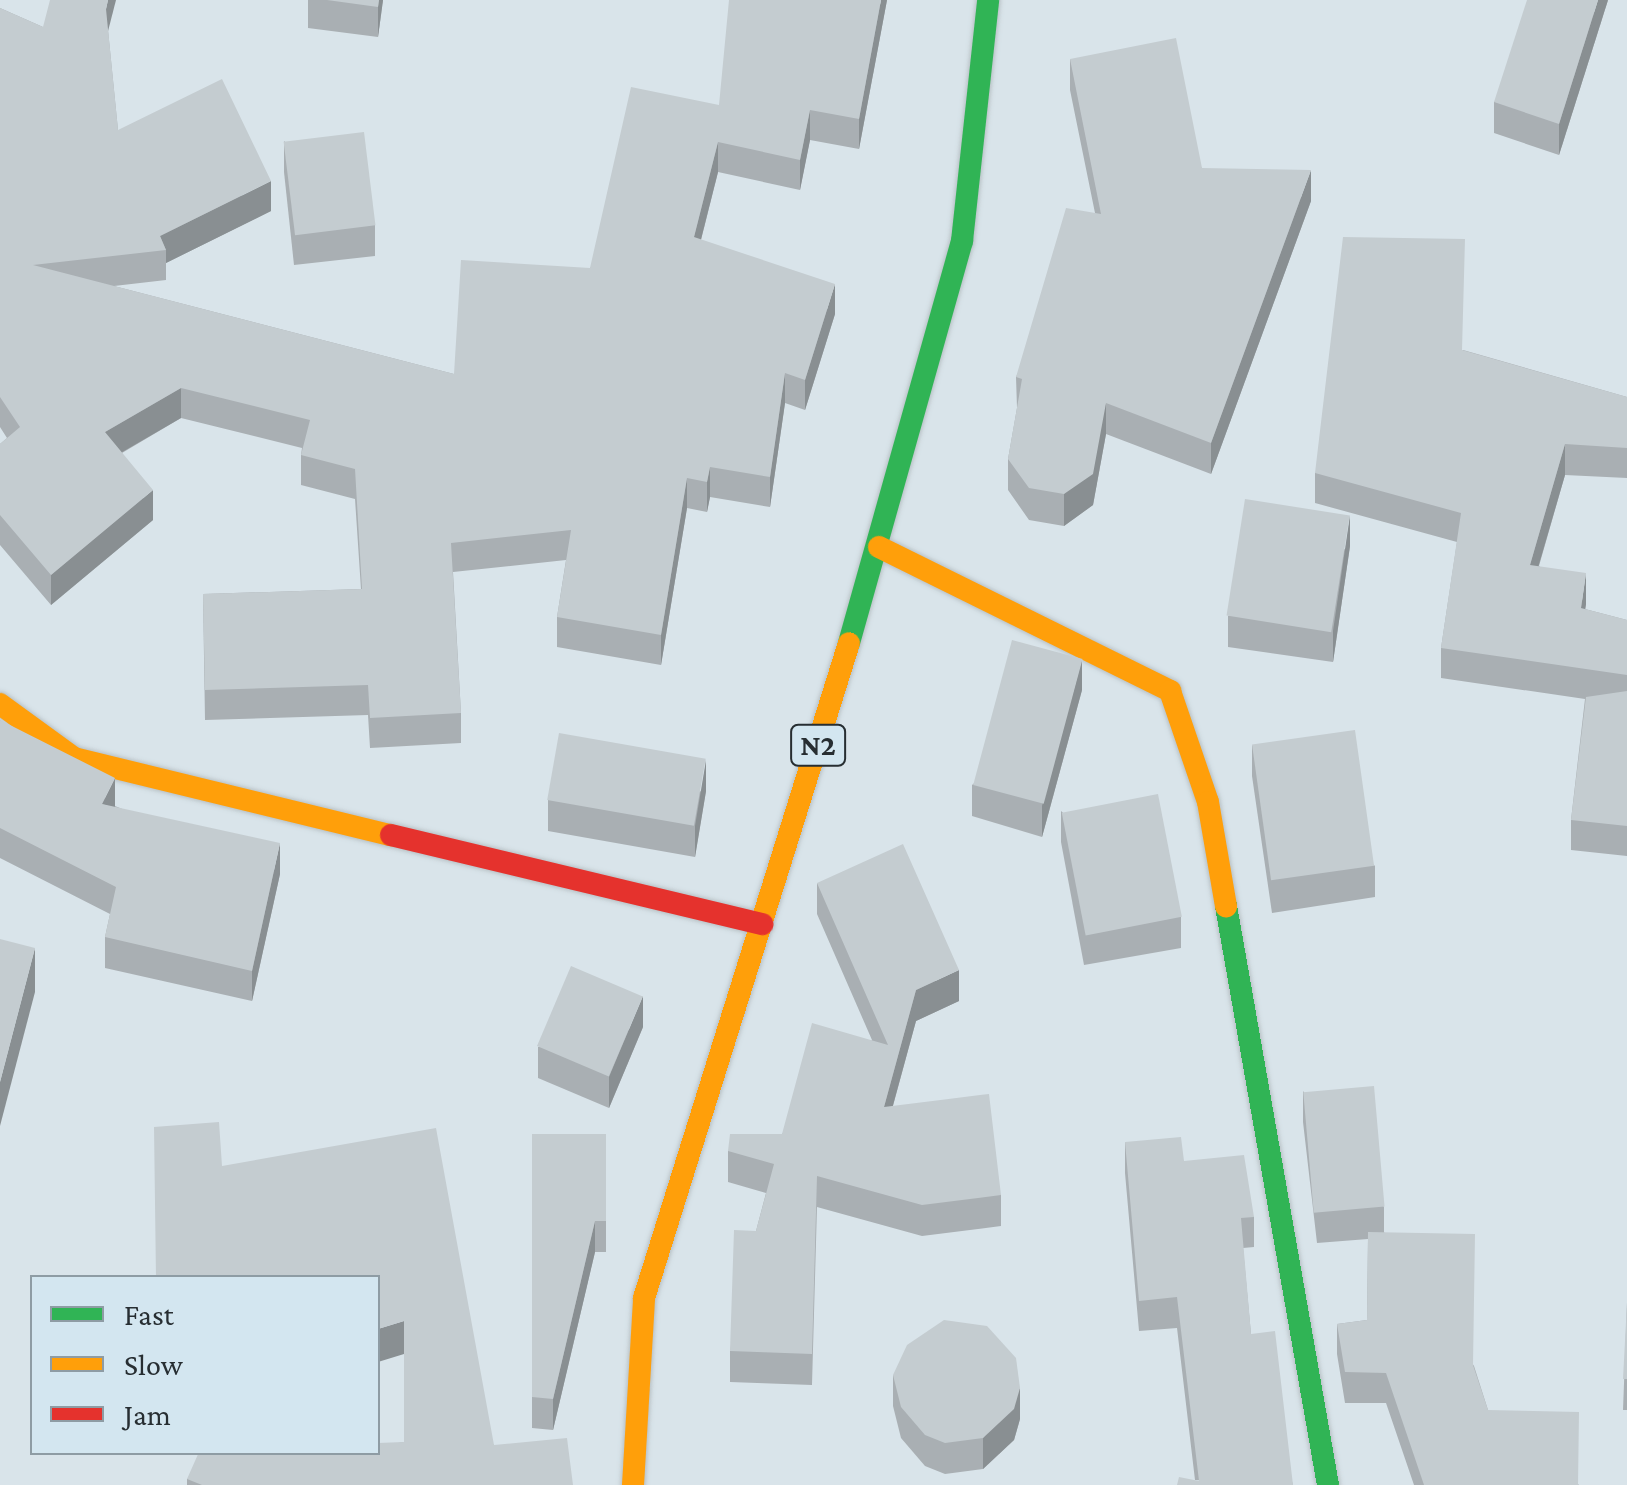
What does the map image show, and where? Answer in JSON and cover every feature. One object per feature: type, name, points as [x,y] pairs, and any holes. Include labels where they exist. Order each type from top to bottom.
[{"type":"main road","name":"N2","points":[[633,1485],[644,1298],[879,547],[962,241],[988,0]]},
{"type":"main road","points":[[879,547],[1170,691],[1208,802],[1328,1485]]},
{"type":"main road","points":[[0,704],[74,758],[762,924]]},
{"type":"building","points":[[50,0],[108,0],[118,130],[222,79],[271,181],[160,236],[166,250],[33,265],[454,374],[461,260],[590,268],[631,87],[719,105],[729,0],[881,0],[859,119],[810,110],[800,160],[718,142],[694,237],[835,284],[805,380],[785,373],[770,477],[710,467],[707,482],[687,478],[661,635],[557,617],[571,530],[451,543],[461,713],[370,718],[368,685],[205,690],[203,594],[362,589],[355,469],[301,455],[310,420],[181,388],[105,432],[153,490],[51,575],[0,515],[0,444],[20,427],[0,397],[0,8],[43,27]]},
{"type":"building","points":[[327,0],[379,0],[378,7]]},
{"type":"building","points":[[1527,0],[1598,0],[1559,124],[1494,102]]},
{"type":"building","points":[[1176,38],[1202,168],[1311,170],[1211,443],[1106,403],[1093,474],[1064,494],[1029,488],[1008,459],[1022,379],[1016,377],[1066,208],[1101,214],[1070,59]]},
{"type":"building","points":[[364,132],[375,225],[295,235],[284,142]]},
{"type":"building","points":[[1343,237],[1465,239],[1462,350],[1627,397],[1627,448],[1565,444],[1530,565],[1586,573],[1581,608],[1627,620],[1627,675],[1441,648],[1461,513],[1315,473]]},
{"type":"building","points":[[1245,499],[1350,516],[1331,632],[1227,616]]},
{"type":"building","points":[[1012,640],[1083,659],[1044,804],[973,785]]},
{"type":"building","points":[[1627,691],[1627,826],[1571,820],[1586,697]]},
{"type":"building","points":[[0,720],[115,778],[102,804],[280,843],[252,971],[105,937],[116,887],[0,828]]},
{"type":"building","points":[[1355,730],[1374,866],[1271,880],[1252,744]]},
{"type":"building","points":[[559,733],[706,759],[694,826],[547,800]]},
{"type":"building","points":[[1158,794],[1182,917],[1086,935],[1062,813]]},
{"type":"building","points":[[903,844],[959,970],[916,990],[884,1107],[989,1094],[1001,1195],[922,1205],[817,1176],[812,1354],[730,1351],[734,1230],[756,1231],[774,1164],[728,1151],[730,1134],[782,1134],[812,1023],[888,1045],[817,883]]},
{"type":"building","points":[[0,939],[35,948],[0,1082]]},
{"type":"building","points":[[571,966],[643,996],[609,1077],[537,1046]]},
{"type":"building","points":[[1374,1086],[1385,1207],[1314,1213],[1303,1092]]},
{"type":"building","points":[[219,1122],[222,1166],[436,1128],[494,1445],[567,1438],[573,1485],[202,1485],[187,1479],[198,1455],[380,1455],[380,1443],[404,1442],[404,1321],[380,1328],[380,1275],[156,1275],[154,1127]]},
{"type":"building","points":[[532,1134],[606,1134],[606,1221],[595,1221],[553,1399],[532,1397]]},
{"type":"building","points":[[1181,1137],[1184,1161],[1244,1155],[1254,1217],[1241,1218],[1251,1334],[1275,1331],[1293,1485],[1177,1485],[1179,1477],[1199,1481],[1177,1297],[1139,1301],[1125,1142]]},
{"type":"building","points":[[1368,1232],[1475,1234],[1473,1365],[1488,1410],[1579,1412],[1578,1485],[1424,1485],[1386,1373],[1345,1372],[1337,1324],[1367,1320]]},
{"type":"building","points":[[1627,1303],[1627,1379],[1623,1379]]},
{"type":"building","points":[[944,1320],[987,1326],[1016,1358],[1020,1388],[1014,1409],[983,1438],[945,1443],[925,1435],[901,1407],[893,1375],[907,1345]]},
{"type":"traffic: fast","points":[[849,643],[962,241],[988,0]]},
{"type":"traffic: fast","points":[[1226,906],[1328,1485]]},
{"type":"traffic: slow","points":[[879,547],[1170,691],[1208,802],[1226,906]]},
{"type":"traffic: slow","points":[[633,1485],[644,1298],[849,643]]},
{"type":"traffic: slow","points":[[0,704],[74,758],[391,835]]},
{"type":"traffic: jam","points":[[391,835],[762,924]]}]
